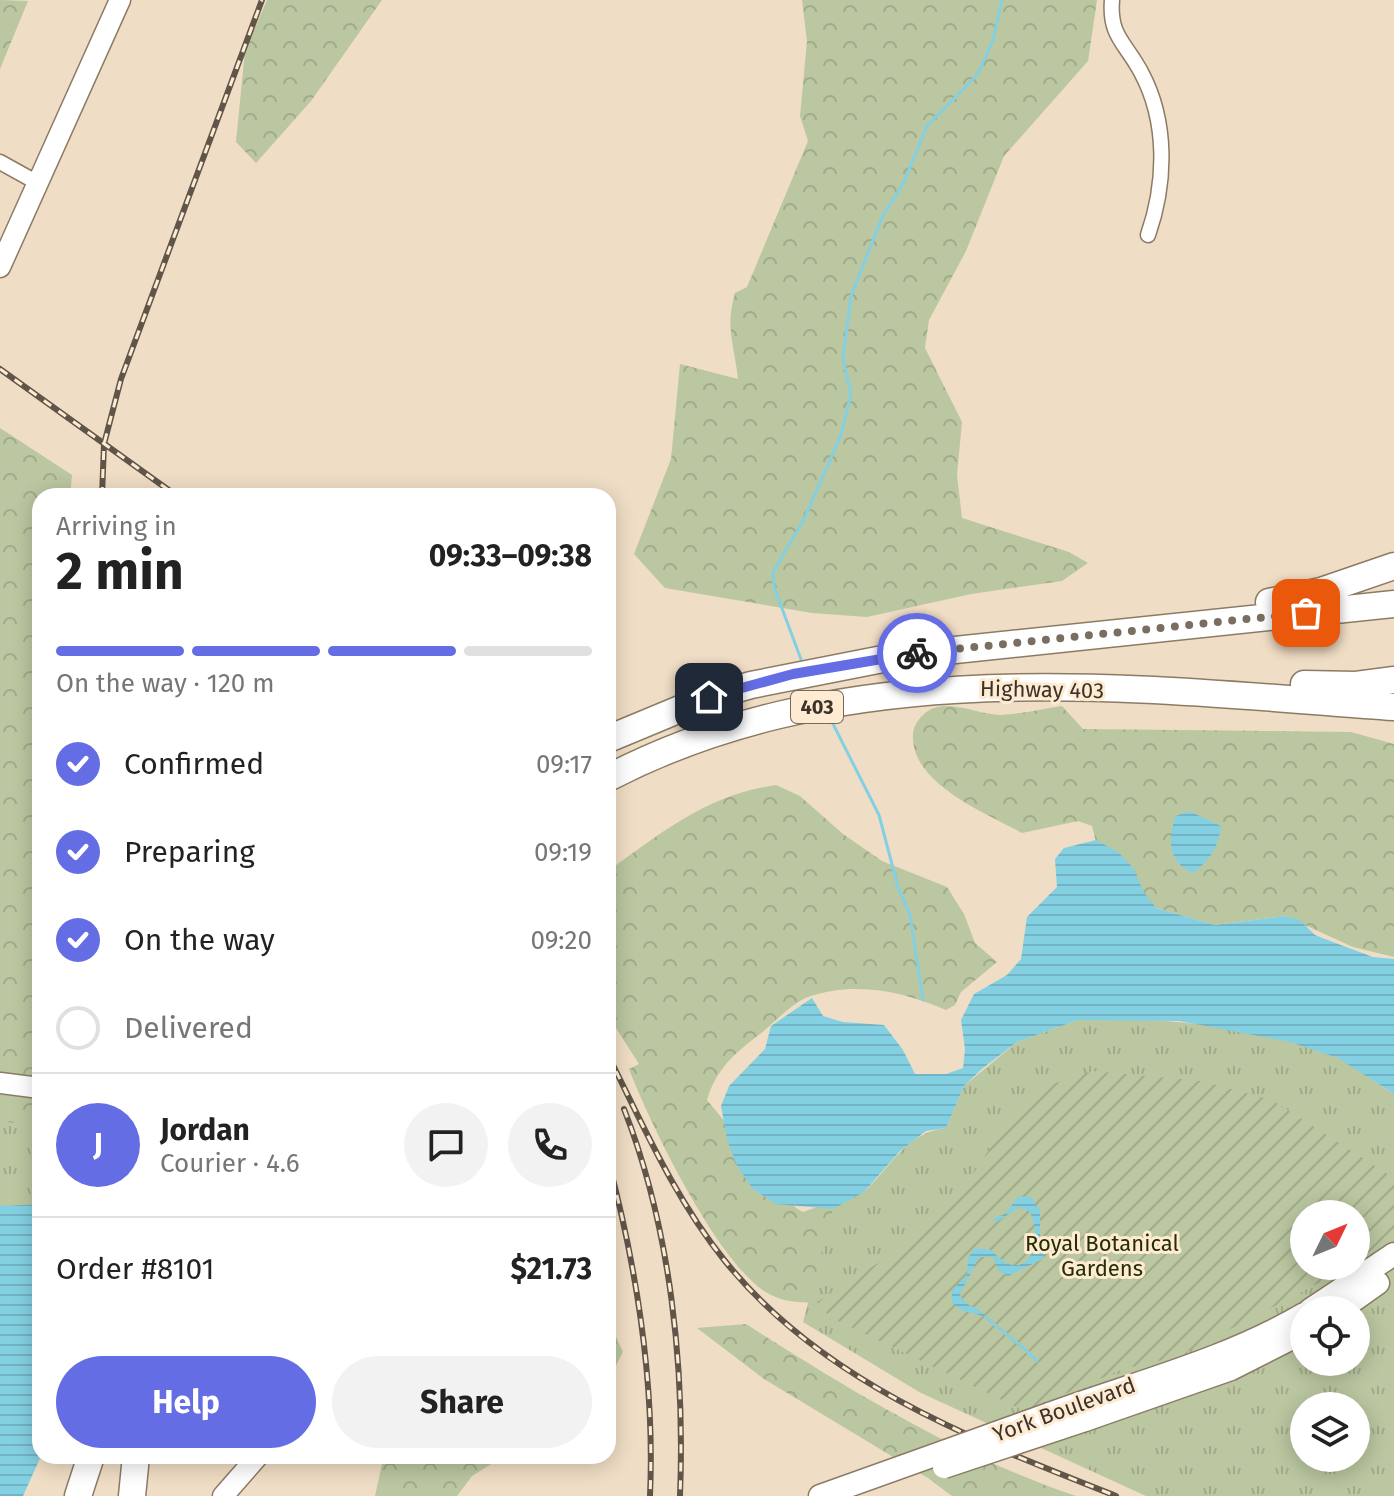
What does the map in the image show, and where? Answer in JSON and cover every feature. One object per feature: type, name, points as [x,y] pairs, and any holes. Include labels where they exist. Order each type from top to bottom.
[{"type":"highway","points":[[913,654],[1058,627],[1265,602],[1321,591],[1394,566]]},
{"type":"highway","name":"Highway 403","points":[[616,736],[709,697],[751,685],[913,654],[1394,604]]},
{"type":"highway","points":[[1037,686],[1098,678],[1356,685],[1394,680]]},
{"type":"highway","name":"Highway 403","points":[[616,774],[648,758],[732,728],[822,706],[931,690],[1037,686],[1394,707]]},
{"type":"highway","points":[[78,1496],[88,1464]]},
{"type":"highway","points":[[94,1496],[99,1464]]},
{"type":"highway","points":[[132,1496],[135,1464]]},
{"type":"main road","points":[[1331,1296],[1394,1254]]},
{"type":"main road","points":[[1359,1296],[1394,1271]]},
{"type":"main road","name":"York Boulevard","points":[[861,1496],[1049,1414],[1263,1337],[1290,1322]]},
{"type":"main road","name":"York Boulevard","points":[[833,1494],[1085,1420],[1231,1369],[1290,1339]]},
{"type":"street","points":[[0,267],[120,0]]},
{"type":"street","points":[[1112,0],[1110,23],[1142,74],[1156,114],[1162,148],[1161,198],[1148,235]]},
{"type":"street","points":[[0,162],[36,182]]},
{"type":"street","points":[[0,1083],[32,1087]]},
{"type":"street","points":[[223,1496],[251,1464]]},
{"type":"green space","points":[[0,0],[28,1],[0,69]]},
{"type":"green space","points":[[267,0],[382,0],[311,101],[256,163],[236,142],[245,51]]},
{"type":"green space","points":[[802,0],[1097,0],[1088,61],[1004,156],[966,251],[929,320],[925,348],[962,422],[957,475],[962,518],[1069,552],[1088,563],[1062,581],[971,594],[867,617],[812,613],[665,588],[634,554],[671,459],[680,364],[738,379],[730,326],[735,293],[747,287],[808,141],[800,116],[807,41]]},
{"type":"green space","points":[[0,428],[72,475],[71,488],[32,488],[32,1181],[0,1184]]},
{"type":"green space","points":[[950,706],[1001,715],[1062,706],[1083,729],[1351,732],[1394,744],[1394,957],[1353,947],[1285,916],[1215,925],[1156,908],[1098,850],[1092,826],[1078,821],[1022,833],[953,795],[924,768],[916,752],[915,727],[923,715],[934,708]]},
{"type":"green space","points":[[776,785],[800,796],[843,834],[882,861],[947,887],[964,914],[975,943],[997,962],[961,992],[955,1005],[946,1010],[878,990],[843,990],[808,997],[789,1008],[728,1062],[707,1100],[796,1208],[803,1212],[848,1196],[1394,1092],[1394,1178],[817,1302],[789,1301],[764,1291],[745,1275],[726,1251],[686,1189],[629,1069],[639,1064],[616,1028],[616,865],[687,817],[729,797]]},
{"type":"green space","name":"Royal Botanical Gardens","points":[[1121,1018],[1230,1028],[1311,1047],[1336,1057],[1394,1094],[1394,1496],[1146,1496],[921,1393],[803,1322],[833,1209],[863,1192],[910,1143],[932,1131],[946,1128],[964,1086],[1017,1042],[1078,1020]]},
{"type":"green space","points":[[1092,1071],[1201,1081],[1272,1100],[1394,1178],[1394,1234],[1370,1252],[1370,1200],[1290,1200],[1290,1280],[1324,1280],[1179,1356],[1123,1369],[1025,1411],[830,1317],[817,1302],[886,1258],[967,1183],[1004,1127],[1031,1095],[1044,1087]]},
{"type":"green space","points":[[0,1121],[32,1125],[32,1204],[0,1206]]},
{"type":"green space","points":[[746,1324],[825,1374],[947,1442],[1076,1496],[952,1496],[928,1478],[764,1379],[697,1328]]},
{"type":"green space","points":[[616,1337],[623,1352],[616,1366]]},
{"type":"green space","points":[[382,1464],[491,1464],[472,1476],[457,1496],[375,1496]]},
{"type":"water","points":[[1189,811],[1221,826],[1213,852],[1193,873],[1174,856],[1171,841],[1176,816]]},
{"type":"water","points":[[1096,840],[1118,852],[1134,869],[1143,891],[1156,908],[1215,925],[1285,916],[1300,920],[1315,935],[1373,957],[1394,959],[1394,1094],[1338,1058],[1290,1042],[1179,1021],[1078,1020],[1017,1042],[983,1068],[964,1086],[946,1128],[926,1131],[900,1151],[864,1192],[833,1209],[776,1204],[753,1189],[736,1164],[727,1139],[721,1106],[729,1086],[765,1049],[771,1026],[812,998],[823,1016],[843,1022],[884,1025],[903,1050],[915,1074],[946,1074],[963,1068],[965,1049],[961,1020],[974,994],[1007,975],[1021,959],[1027,917],[1057,887],[1055,859],[1064,848]]},
{"type":"water","points":[[1030,1196],[1040,1210],[1040,1235],[1046,1248],[1043,1259],[1008,1276],[999,1271],[993,1257],[979,1257],[960,1294],[965,1302],[986,1317],[961,1310],[952,1303],[952,1290],[967,1275],[968,1258],[975,1248],[992,1250],[1003,1261],[1013,1265],[1022,1264],[1029,1258],[1035,1237],[1030,1212],[1020,1207],[995,1223],[994,1218],[1005,1214],[1018,1197]]},
{"type":"water","points":[[32,1204],[32,1464],[37,1464],[23,1496],[0,1496],[0,1206]]},
{"type":"waterway","points":[[802,662],[774,587],[773,572],[804,519],[841,435],[851,394],[843,359],[851,296],[883,215],[903,184],[927,126],[978,74],[993,40],[1002,0]]},
{"type":"waterway","points":[[829,716],[879,815],[898,887],[910,915],[923,1000]]},
{"type":"waterway","points":[[986,1317],[1037,1361]]},
{"type":"railway","points":[[102,488],[104,444],[121,379],[262,0]]},
{"type":"railway","points":[[0,369],[166,488]]},
{"type":"railway","points":[[616,1071],[661,1161],[707,1237],[764,1304],[807,1341],[854,1374],[904,1403],[1009,1453],[1116,1496]]},
{"type":"railway","points":[[624,1109],[653,1202],[672,1300],[680,1398],[680,1496]]},
{"type":"railway","points":[[616,1193],[628,1243],[647,1369],[650,1496]]},
{"type":"way so far","points":[[917,653],[1306,613]]},
{"type":"route","points":[[709,697],[793,674],[917,653]]}]
